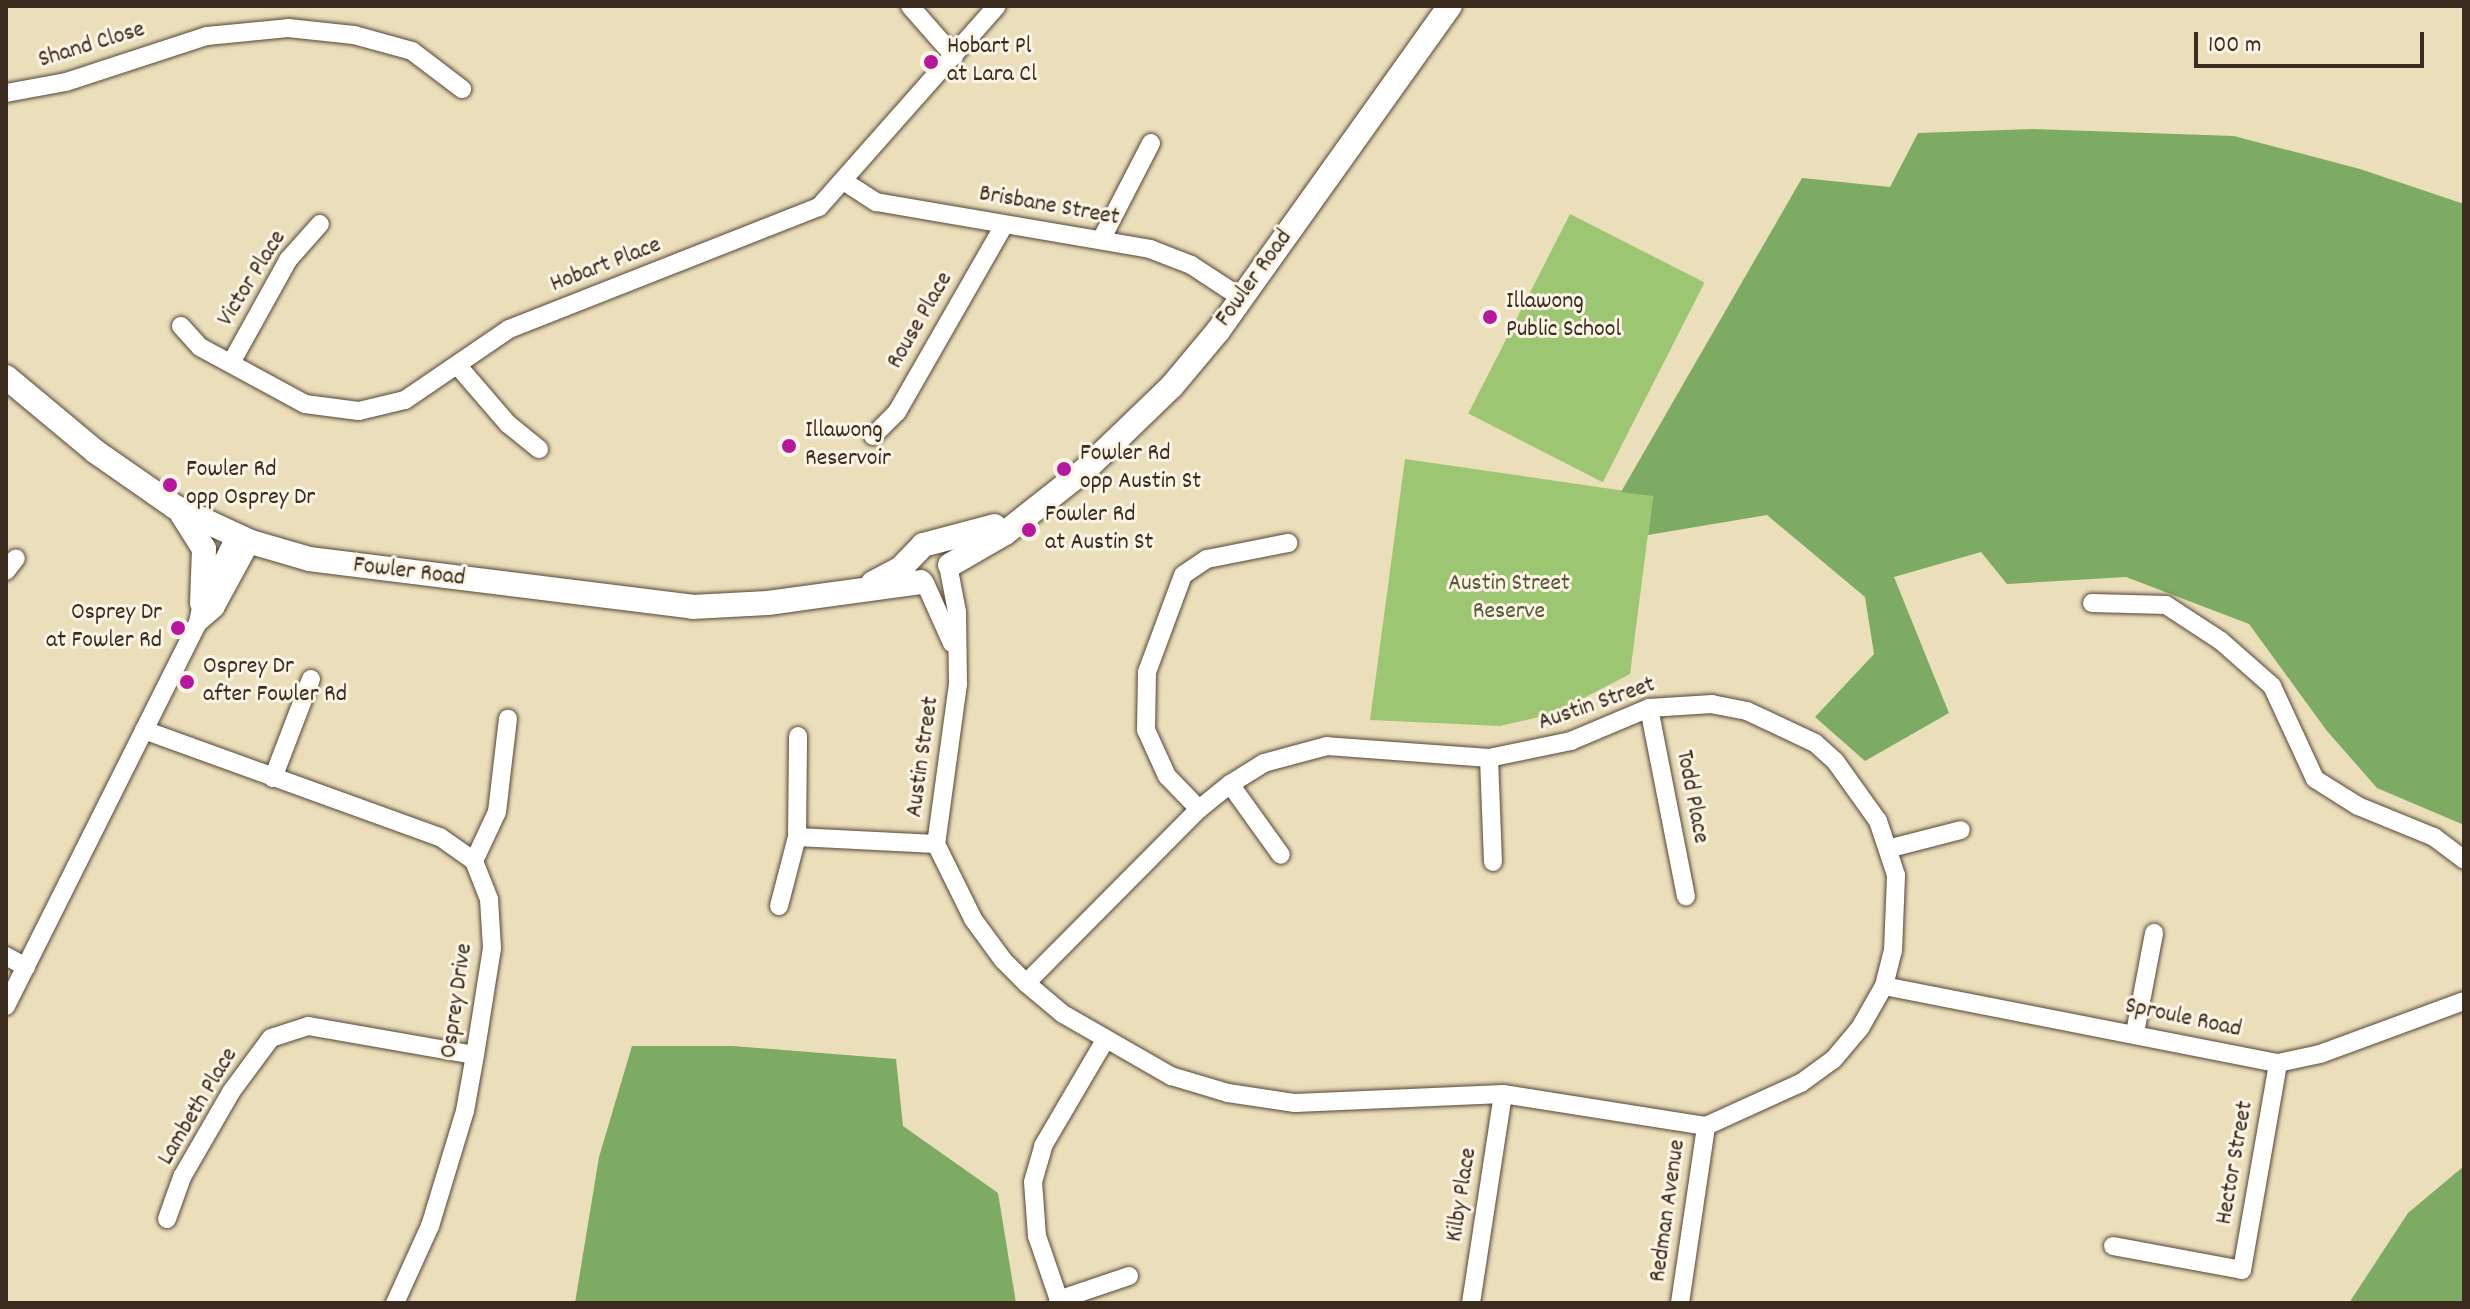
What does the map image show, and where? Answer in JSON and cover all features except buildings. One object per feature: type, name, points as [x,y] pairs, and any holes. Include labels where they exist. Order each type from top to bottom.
[{"type":"street","points":[[910,6],[954,56]]},
{"type":"street","name":"Hobart Place","points":[[181,326],[200,347],[293,399],[345,411],[405,400],[521,324],[793,221],[827,201],[997,6]]},
{"type":"street","name":"Fowler Road","points":[[950,567],[1005,533],[1020,517],[1087,468],[1148,412],[1193,362],[1450,6]]},
{"type":"street","name":"Shand Close","points":[[6,93],[66,82],[207,36],[288,28],[341,33],[412,51],[462,89]]},
{"type":"street","points":[[1101,240],[1151,143]]},
{"type":"street","name":"Brisbane Street","points":[[845,182],[876,202],[1101,240],[1177,258],[1240,297]]},
{"type":"street","name":"Victor Place","points":[[231,363],[288,260],[320,224]]},
{"type":"street","name":"Rouse Place","points":[[873,436],[897,412],[1004,225]]},
{"type":"street","points":[[458,366],[508,424],[539,449]]},
{"type":"street","name":"Fowler Road","points":[[6,377],[96,452],[175,507],[244,539],[345,565],[668,606],[768,603],[864,587],[923,582]]},
{"type":"street","points":[[175,507],[204,549],[200,613]]},
{"type":"street","name":"Fowler Road","points":[[864,587],[895,572],[922,550],[1020,517]]},
{"type":"street","points":[[6,1006],[200,613],[244,539]]},
{"type":"street","points":[[1199,809],[1167,776],[1146,730],[1147,672],[1183,575],[1207,559],[1288,543]]},
{"type":"street","points":[[922,550],[947,553],[950,567],[940,581],[923,582],[911,570],[922,550]]},
{"type":"street","name":"Austin Street","points":[[950,567],[957,612],[958,684],[936,844],[973,919],[1026,983],[1104,1042],[1171,1076],[1228,1093],[1295,1103],[1503,1094],[1706,1126],[1776,1099],[1833,1060],[1884,986],[1898,913],[1891,848],[1859,792],[1815,743],[1747,711],[1696,704],[1649,708],[1571,741],[1489,758],[1327,746],[1264,763],[1230,784],[1199,809],[1026,983]]},
{"type":"street","name":"Austin Street","points":[[923,582],[957,653]]},
{"type":"street","points":[[2092,603],[2166,605],[2221,641],[2272,686],[2315,779],[2358,806],[2434,837],[2464,860]]},
{"type":"street","points":[[273,778],[311,679]]},
{"type":"street","name":"Todd Place","points":[[1649,708],[1686,896]]},
{"type":"street","points":[[144,730],[440,837],[474,861],[497,812],[508,719]]},
{"type":"street","points":[[779,906],[797,837],[798,736]]},
{"type":"street","points":[[1489,758],[1493,862]]},
{"type":"street","points":[[1230,784],[1281,855]]},
{"type":"street","points":[[1891,848],[1961,830]]},
{"type":"street","points":[[797,837],[936,844]]},
{"type":"street","name":"Osprey Drive","points":[[395,1303],[430,1226],[465,1111],[492,948],[489,899],[474,861]]},
{"type":"street","points":[[2135,1033],[2154,933]]},
{"type":"street","points":[[6,956],[26,967]]},
{"type":"street","name":"Sproule Road","points":[[1884,986],[2278,1063],[2345,1046],[2464,1001]]},
{"type":"street","name":"Lambeth Place","points":[[167,1219],[182,1177],[231,1092],[271,1038],[308,1026],[475,1055]]},
{"type":"street","points":[[1104,1042],[1043,1146],[1033,1182],[1037,1236],[1059,1301],[1129,1276]]},
{"type":"street","name":"Hector Street","points":[[2113,1246],[2242,1270],[2278,1063]]},
{"type":"street","name":"Kilby Place","points":[[1471,1303],[1503,1094]]},
{"type":"street","name":"Redman Avenue","points":[[1680,1303],[1706,1126]]},
{"type":"green space","points":[[2033,129],[2234,136],[2360,169],[2464,204],[2464,825],[2377,788],[2327,731],[2249,624],[2126,577],[2007,584],[1981,552],[1894,577],[1949,713],[1865,761],[1815,717],[1874,654],[1865,597],[1767,515],[1648,535],[1653,496],[1621,492],[1802,178],[1890,187],[1918,133]]},
{"type":"green space","points":[[1570,214],[1705,283],[1603,482],[1468,414]]},
{"type":"green space","name":"Austin Street Reserve","points":[[1405,459],[1653,495],[1630,674],[1553,714],[1500,726],[1370,720]]},
{"type":"green space","points":[[632,1046],[733,1046],[896,1059],[903,1126],[998,1193],[1016,1303],[575,1303],[599,1157]]},
{"type":"green space","points":[[2464,1166],[2464,1303],[2349,1303],[2408,1213]]},
{"type":"place","name":"Hobart Pl at Lara Cl","points":[[931,62]]},
{"type":"place","name":"Illawong Public School","points":[[1490,317]]},
{"type":"place","name":"Illawong Reservoir","points":[[789,446]]},
{"type":"place","name":"Fowler Rd opp Austin St","points":[[1064,469]]},
{"type":"place","name":"Fowler Rd opp Osprey Dr","points":[[170,485]]},
{"type":"place","name":"Fowler Rd at Austin St","points":[[1029,530]]},
{"type":"place","name":"Osprey Dr at Fowler Rd","points":[[178,628]]},
{"type":"place","name":"Osprey Dr after Fowler Rd","points":[[187,682]]}]
